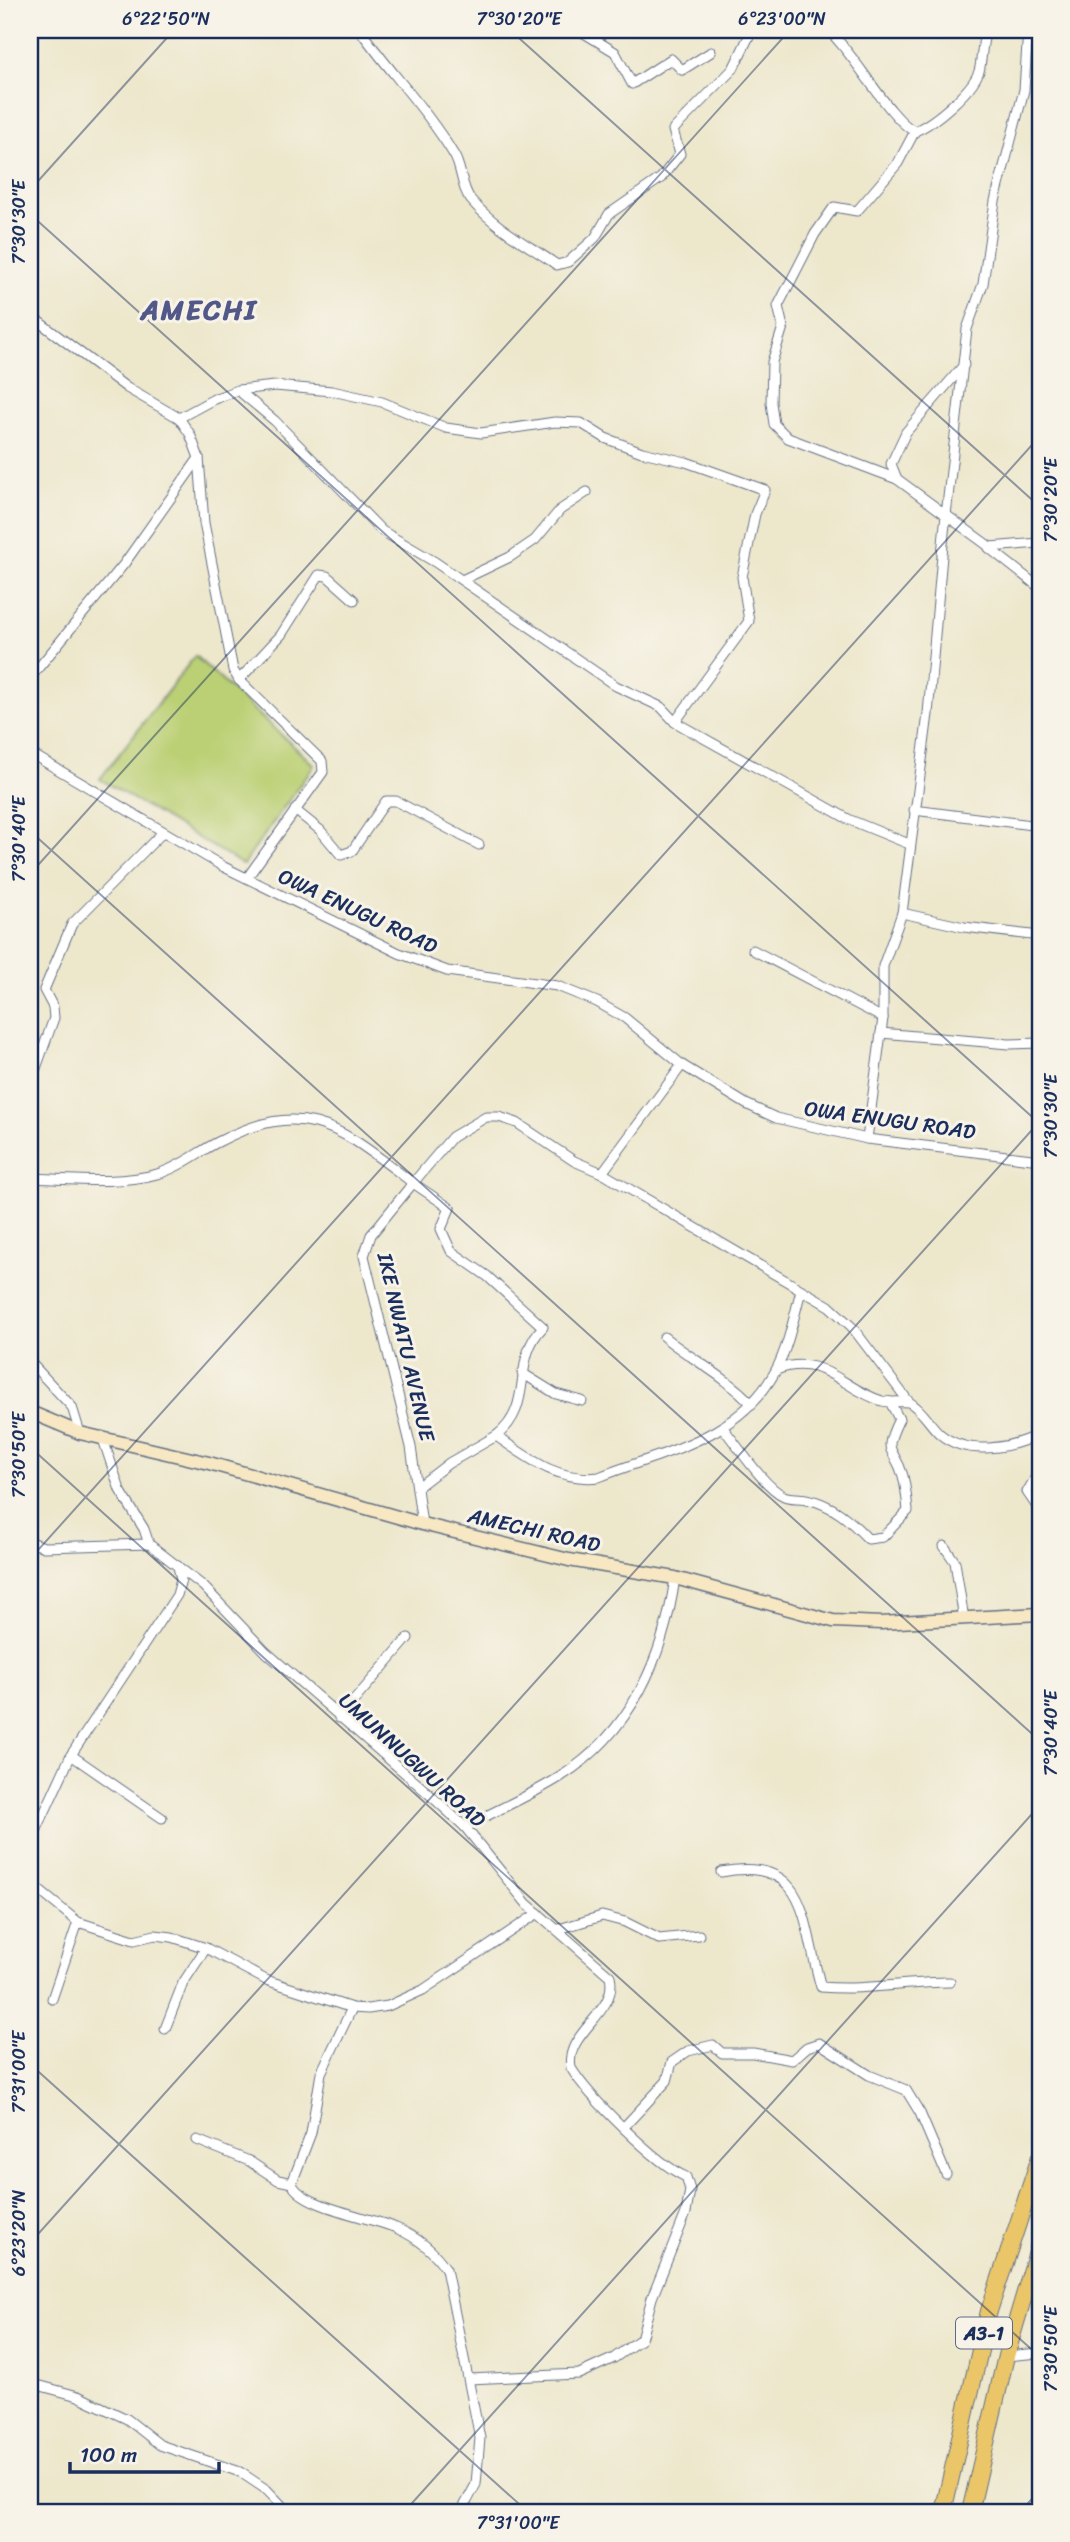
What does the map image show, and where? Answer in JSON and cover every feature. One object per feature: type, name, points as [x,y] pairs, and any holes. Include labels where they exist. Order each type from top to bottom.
[{"type":"highway","name":"A3-1","points":[[943,2512],[989,2311],[1040,2158]]},
{"type":"highway","points":[[970,2512],[1006,2356],[1040,2242]]},
{"type":"main road","name":"AMECHI ROAD","points":[[30,1412],[79,1433],[102,1436],[422,1524],[569,1560],[675,1578],[833,1621],[881,1623],[1040,1614]]},
{"type":"street","points":[[360,30],[393,75],[423,108],[456,158],[469,198],[498,225],[557,265],[568,262],[595,238],[609,214],[661,178],[680,154],[673,130],[733,69],[752,30]]},
{"type":"street","points":[[579,30],[615,52],[632,84],[671,59],[682,70],[711,52]]},
{"type":"street","points":[[828,30],[844,43],[895,113],[915,131]]},
{"type":"street","points":[[986,30],[980,68],[971,86],[952,105],[915,131],[898,163],[857,211],[834,207],[815,233],[778,306],[783,327],[772,362],[774,424],[788,438],[897,479],[1040,588]]},
{"type":"street","points":[[867,1139],[883,1018],[884,966],[901,913],[928,715],[969,320],[982,284],[999,180],[1024,90],[1028,30]]},
{"type":"street","points":[[30,315],[127,388],[179,418],[190,434],[200,458],[204,523],[224,614],[228,658],[239,680],[322,761],[323,772],[247,877]]},
{"type":"street","points":[[897,479],[891,464],[901,439],[965,363]]},
{"type":"street","points":[[179,418],[214,399],[238,390],[275,386],[359,396],[446,428],[481,433],[555,422],[581,423],[606,438],[642,452],[686,462],[765,490],[755,514],[742,577],[749,621],[732,648],[675,722]]},
{"type":"street","points":[[238,390],[275,421],[382,531],[462,580],[616,686],[661,707],[675,722],[850,820],[909,844]]},
{"type":"street","points":[[30,678],[124,564],[200,458]]},
{"type":"street","points":[[462,580],[510,557],[535,540],[560,510],[587,492]]},
{"type":"street","points":[[986,546],[999,548],[1040,543]]},
{"type":"street","points":[[239,680],[281,635],[319,575],[327,576],[354,600]]},
{"type":"street","name":"OWA ENUGU ROAD","points":[[30,753],[163,832],[399,953],[447,971],[540,983],[574,991],[625,1018],[682,1065],[746,1104],[776,1118],[867,1139],[1040,1160]]},
{"type":"street","points":[[295,810],[320,830],[341,855],[352,851],[386,801],[396,801],[479,845]]},
{"type":"street","points":[[914,810],[1040,826]]},
{"type":"street","points":[[30,1085],[54,1018],[53,1007],[44,990],[72,924],[163,832]]},
{"type":"street","points":[[901,913],[964,927],[1040,936]]},
{"type":"street","points":[[753,950],[883,1018]]},
{"type":"street","points":[[881,1033],[1009,1044],[1040,1043]]},
{"type":"street","points":[[682,1065],[601,1173],[841,1315],[909,1402],[943,1436],[982,1448],[1014,1446],[1040,1434]]},
{"type":"street","name":"IKE NWATU AVENUE","points":[[422,1524],[419,1486],[364,1256],[371,1235],[452,1137],[486,1117],[499,1116],[517,1123],[574,1161],[601,1173]]},
{"type":"street","points":[[30,1178],[138,1178],[158,1174],[244,1130],[307,1119],[346,1135],[450,1208],[440,1229],[452,1251],[487,1276],[544,1327],[529,1343],[516,1413],[496,1436],[449,1463],[419,1486]]},
{"type":"street","points":[[496,1436],[547,1469],[567,1477],[584,1478],[599,1476],[723,1428],[751,1404],[776,1370],[801,1290]]},
{"type":"street","points":[[664,1337],[686,1354],[712,1367],[751,1404]]},
{"type":"street","points":[[30,1362],[72,1407],[79,1433]]},
{"type":"street","points":[[776,1370],[791,1364],[807,1364],[841,1378],[876,1398],[890,1402],[909,1402]]},
{"type":"street","points":[[522,1373],[556,1394],[582,1401]]},
{"type":"street","points":[[723,1428],[772,1489],[786,1497],[828,1506],[847,1517],[868,1539],[883,1537],[908,1511],[902,1474],[890,1452],[889,1436],[899,1419],[890,1402]]},
{"type":"street","name":"UMUNNUGWU ROAD","points":[[102,1436],[120,1490],[144,1529],[149,1544],[204,1586],[266,1652],[464,1827],[517,1894],[610,1976],[612,1989],[609,1998],[582,2033],[570,2061],[573,2072],[624,2127],[673,2171],[686,2177],[690,2190],[686,2213],[652,2298],[641,2339],[614,2358],[579,2374],[469,2379]]},
{"type":"street","points":[[1040,1471],[1027,1492],[1040,1511]]},
{"type":"street","points":[[30,1542],[44,1547],[149,1544]]},
{"type":"street","points":[[944,1546],[955,1562],[964,1619]]},
{"type":"street","points":[[30,1844],[71,1755],[177,1595],[181,1580],[178,1566]]},
{"type":"street","points":[[464,1827],[561,1777],[591,1753],[627,1713],[640,1694],[659,1645],[675,1578]]},
{"type":"street","points":[[339,1718],[408,1638]]},
{"type":"street","points":[[71,1755],[162,1818]]},
{"type":"street","points":[[721,1872],[762,1868],[783,1877],[810,1930],[821,1987],[841,1989],[916,1982],[950,1982]]},
{"type":"street","points":[[30,1883],[78,1922],[134,1940],[155,1935],[206,1948],[253,1975],[352,2008],[368,2009],[388,2006],[423,1990],[538,1913]]},
{"type":"street","points":[[559,1929],[602,1916],[625,1922],[659,1939],[699,1935]]},
{"type":"street","points":[[52,1999],[78,1922]]},
{"type":"street","points":[[165,2029],[183,1983],[206,1948]]},
{"type":"street","points":[[292,2183],[311,2133],[321,2073],[352,2008]]},
{"type":"street","points":[[624,2127],[667,2081],[672,2062],[688,2051],[713,2045],[722,2053],[753,2053],[792,2060],[807,2047],[819,2043],[869,2075],[906,2090],[920,2113],[946,2174]]},
{"type":"street","points":[[197,2140],[249,2161],[278,2180],[292,2183],[299,2194],[310,2199],[408,2234],[436,2255],[446,2269],[481,2449],[476,2484],[461,2512]]},
{"type":"street","points":[[1006,2356],[1040,2353]]},
{"type":"street","points":[[30,2383],[78,2396],[127,2419],[160,2445],[240,2472],[267,2490],[288,2512]]},
{"type":"green space","points":[[195,656],[314,765],[243,865],[100,779]]},
{"type":"district","name":"AMECHI","points":[[199,309]]}]
